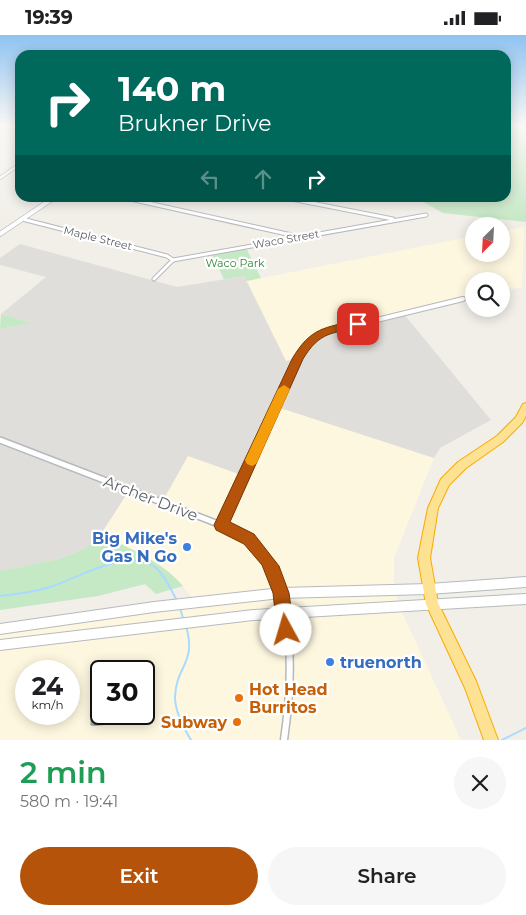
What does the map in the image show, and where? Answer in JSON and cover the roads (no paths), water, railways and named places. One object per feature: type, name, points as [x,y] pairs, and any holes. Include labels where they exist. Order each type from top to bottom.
[{"type":"highway","points":[[491,740],[471,686],[432,604],[424,558],[433,508],[445,482],[462,465],[500,439],[519,420],[526,407]]},
{"type":"main road","points":[[0,629],[154,607],[281,593],[429,589],[526,582]]},
{"type":"main road","points":[[0,645],[18,641],[202,620],[526,599]]},
{"type":"main road","points":[[18,641],[22,625]]},
{"type":"street","points":[[0,178],[15,168]]},
{"type":"street","points":[[0,234],[48,202]]},
{"type":"street","points":[[143,202],[300,237]]},
{"type":"street","points":[[306,202],[395,220]]},
{"type":"street","name":"Waco Street","points":[[173,259],[426,215]]},
{"type":"street","name":"Maple Street","points":[[22,219],[167,255],[173,259]]},
{"type":"street","points":[[154,279],[173,259]]},
{"type":"street","points":[[222,525],[307,343],[316,335],[329,330],[463,299]]},
{"type":"street","name":"Archer Drive","points":[[0,440],[222,525],[249,539],[258,547],[274,571],[281,593],[284,614],[289,663],[289,695],[284,740]]},
{"type":"waterway","points":[[0,596],[27,593],[47,588],[104,566],[131,560],[144,562],[159,570],[176,599]]},
{"type":"waterway","points":[[180,608],[183,618]]},
{"type":"waterway","points":[[186,626],[189,639],[188,657],[176,686],[175,703],[182,725],[191,740]]},
{"type":"waterway","points":[[502,740],[526,728]]},
{"type":"place","name":"Big Mike's Gas N Go","points":[[187,547]]},
{"type":"place","name":"truenorth","points":[[330,662]]},
{"type":"place","name":"Hot Head Burritos","points":[[239,698]]},
{"type":"place","name":"Subway","points":[[237,722]]},
{"type":"park label","name":"Waco Park","points":[[235,263]]}]
